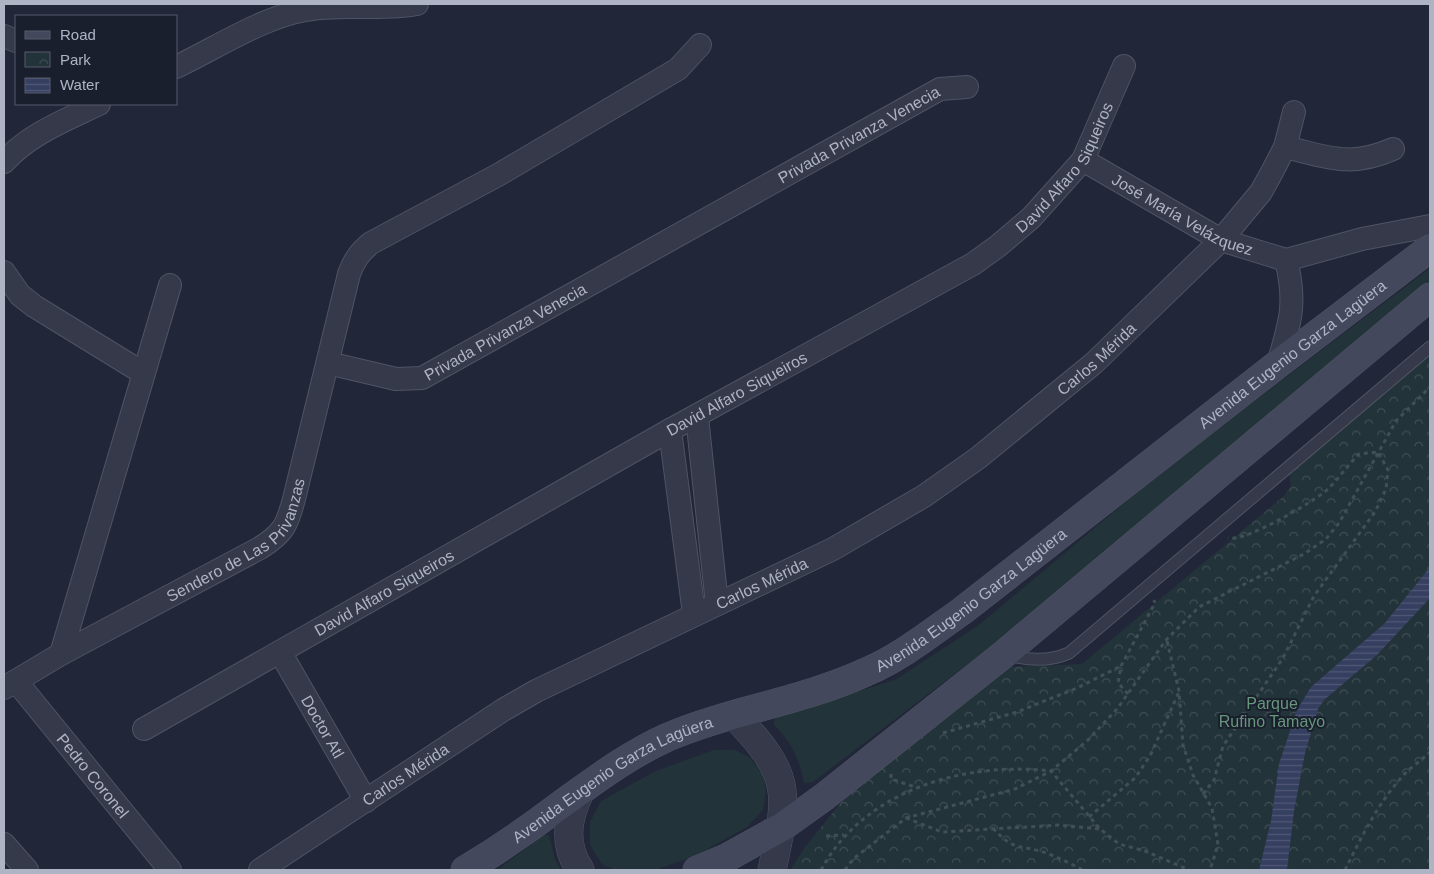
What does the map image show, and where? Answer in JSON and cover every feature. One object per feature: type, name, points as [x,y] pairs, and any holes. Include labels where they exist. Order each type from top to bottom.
[{"type":"main road","name":"Avenida Eugenio Garza Lagüera","points":[[465,870],[526,831],[616,765],[643,749],[687,730],[865,673],[913,646],[962,611],[1430,248]]},
{"type":"main road","points":[[697,870],[728,857],[782,827],[831,790],[1004,654],[1430,297]]},
{"type":"street","points":[[178,66],[283,16],[306,10],[380,8],[417,4]]},
{"type":"street","points":[[328,363],[352,264],[363,250],[372,243],[498,175],[678,69],[700,46]]},
{"type":"street","name":"David Alfaro Siqueiros","points":[[144,729],[670,430],[697,417],[973,264],[1031,218],[1083,160],[1124,66]]},
{"type":"street","name":"Privada Privanza Venecia","points":[[328,363],[396,379],[422,378],[940,89],[967,87]]},
{"type":"street","points":[[4,162],[17,148],[34,136],[97,105]]},
{"type":"street","name":"Carlos Mérida","points":[[260,870],[503,710],[536,691],[833,549],[881,523],[978,458],[1094,363],[1221,240],[1261,192],[1285,147],[1294,112]]},
{"type":"street","points":[[1285,147],[1346,160],[1373,158],[1393,149]]},
{"type":"street","name":"José María Velázquez","points":[[1083,160],[1221,240],[1286,260]]},
{"type":"street","points":[[1278,364],[1293,307],[1286,260],[1362,240],[1430,226]]},
{"type":"street","points":[[4,272],[20,295],[34,306],[143,373]]},
{"type":"street","points":[[61,654],[170,285]]},
{"type":"street","name":"Sendero de Las Privanzas","points":[[10,685],[61,654],[260,548],[281,533],[286,526],[294,499],[328,363]]},
{"type":"street","points":[[697,417],[717,604]]},
{"type":"street","points":[[670,430],[694,614]]},
{"type":"street","name":"Doctor Atl","points":[[280,652],[366,801]]},
{"type":"street","name":"Pedro Coronel","points":[[10,685],[170,870]]},
{"type":"street","points":[[735,716],[759,742],[780,774],[783,794],[782,827],[772,870]]},
{"type":"street","points":[[580,792],[570,812],[568,830],[569,847],[580,870]]},
{"type":"street","points":[[4,844],[27,870]]},
{"type":"lane","points":[[1004,654],[1020,658],[1061,656],[1068,653],[1430,347]]},
{"type":"path","points":[[845,870],[853,859],[906,818],[1015,789],[1051,771],[1088,740],[1117,709],[1166,640],[1199,607],[1304,554],[1326,539],[1339,523],[1396,421],[1430,387]]},
{"type":"path","points":[[1212,532],[1232,539],[1243,538],[1262,530],[1327,489],[1359,454],[1378,452]]},
{"type":"path","points":[[1204,794],[1214,780],[1222,746],[1283,658],[1314,596],[1375,512],[1386,489],[1388,470],[1378,452]]},
{"type":"path","points":[[1128,694],[1118,682],[1121,666],[1155,603],[1149,585]]},
{"type":"path","points":[[1166,640],[1179,691],[1183,745],[1193,775],[1212,808],[1218,844],[1210,870]]},
{"type":"path","points":[[940,733],[1017,712],[1076,688],[1121,666]]},
{"type":"path","points":[[1089,817],[1135,778],[1150,756],[1179,691]]},
{"type":"path","points":[[1345,870],[1371,820],[1387,795],[1402,776],[1430,752]]},
{"type":"path","points":[[821,870],[832,850],[844,835],[874,812],[916,787],[966,774],[1022,768],[1051,771],[1100,829],[1119,844],[1144,851],[1189,870]]},
{"type":"path","points":[[897,769],[890,775],[891,779],[916,787]]},
{"type":"path","points":[[906,818],[942,832],[1059,825],[1100,829]]},
{"type":"path","points":[[993,828],[1004,841],[1015,847],[1046,853],[1082,870]]},
{"type":"path","points":[[826,836],[844,835]]},
{"type":"green space","points":[[1430,268],[1430,281],[1115,546],[994,644],[813,782],[804,783],[794,751],[774,725],[775,717],[895,680],[979,625],[1166,468]]},
{"type":"green space","name":"Parque Rufino Tamayo","points":[[1430,352],[1430,870],[790,870],[806,846],[846,796],[1008,667],[1082,664],[1284,496],[1291,485],[1289,474]]},
{"type":"green space","points":[[714,750],[735,750],[750,758],[763,774],[766,791],[763,810],[747,827],[695,856],[655,870],[615,870],[602,864],[590,845],[590,822],[601,801],[656,771]]},
{"type":"green space","points":[[544,835],[549,835],[555,859],[561,870],[497,870]]},
{"type":"water","points":[[1430,567],[1430,598],[1377,655],[1324,700],[1318,709],[1305,753],[1294,811],[1287,870],[1259,870],[1271,821],[1279,764],[1297,710],[1311,687],[1385,623]]}]
